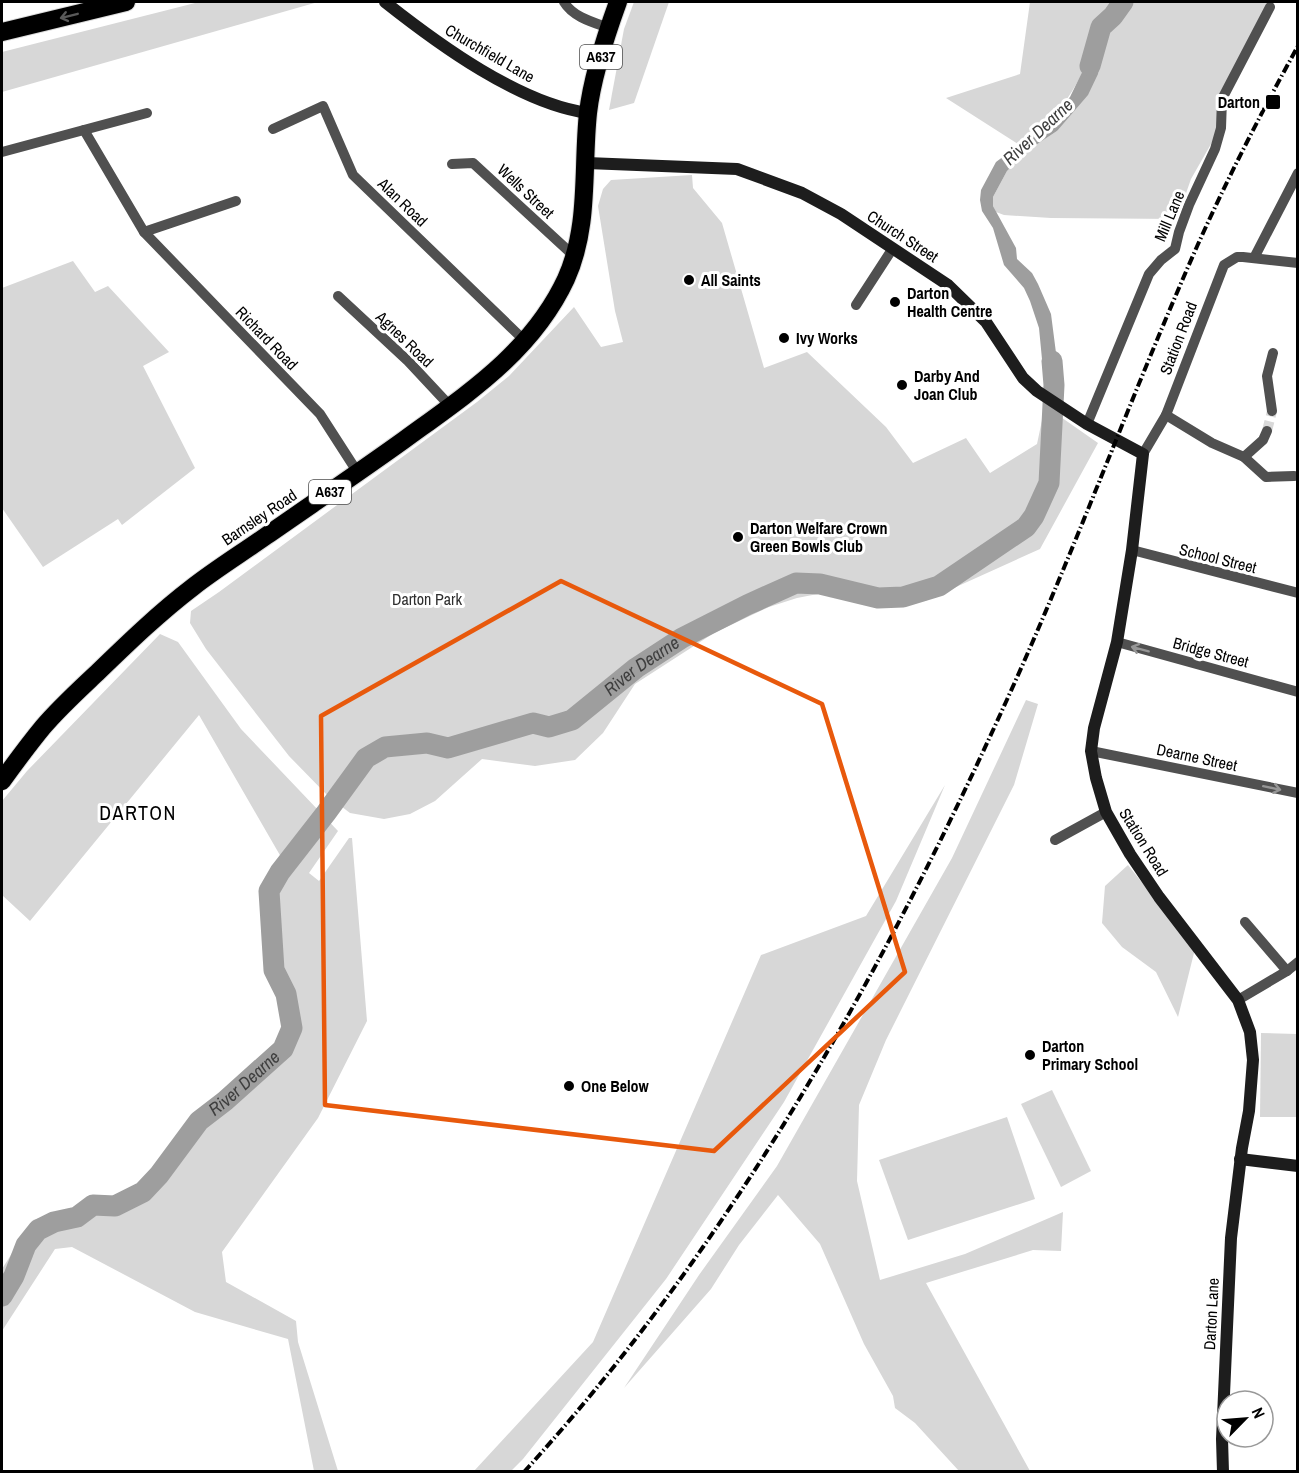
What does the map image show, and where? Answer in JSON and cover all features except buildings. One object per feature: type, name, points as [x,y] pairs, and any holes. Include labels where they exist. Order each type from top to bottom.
[{"type":"highway","points":[[2,32],[126,2]]},
{"type":"highway","name":"A637","points":[[587,163],[588,113],[609,28],[618,2]]},
{"type":"highway","name":"Barnsley Road","points":[[2,781],[44,727],[78,691],[156,617],[194,586],[358,473],[493,374],[525,341],[566,279],[581,227],[587,163]]},
{"type":"main road","name":"Churchfield Lane","points":[[385,2],[430,37],[490,74],[544,103],[588,113]]},
{"type":"main road","name":"Church Street","points":[[587,163],[737,169],[802,193],[841,214],[948,285],[986,322],[1023,378],[1043,395],[1087,424],[1143,454]]},
{"type":"main road","name":"Station Road","points":[[1143,454],[1117,642],[1094,728],[1091,751],[1106,812],[1130,854],[1159,897],[1238,1000],[1250,1032],[1253,1060],[1249,1111],[1240,1160]]},
{"type":"main road","points":[[1240,1160],[1298,1166]]},
{"type":"main road","name":"Darton Lane","points":[[1223,1472],[1222,1439],[1231,1238],[1240,1160]]},
{"type":"street","points":[[564,2],[570,10],[586,20],[609,28]]},
{"type":"street","name":"Mill Lane","points":[[1087,424],[1149,274],[1175,249],[1189,205],[1215,149],[1221,128],[1222,99],[1270,14]]},
{"type":"street","name":"Alan Road","points":[[273,129],[323,106],[353,175],[525,341]]},
{"type":"street","points":[[2,152],[147,112]]},
{"type":"street","name":"Richard Road","points":[[84,130],[144,232],[320,414],[358,473]]},
{"type":"street","name":"Wells Street","points":[[452,164],[473,163],[574,256]]},
{"type":"street","points":[[1298,173],[1254,258],[1298,263]]},
{"type":"street","points":[[144,232],[236,201]]},
{"type":"street","points":[[856,304],[893,248]]},
{"type":"street","name":"Station Road","points":[[1143,454],[1166,415],[1220,272],[1224,265],[1237,257],[1254,258]]},
{"type":"street","name":"Agnes Road","points":[[338,296],[408,361],[450,406]]},
{"type":"street","points":[[1272,411],[1267,376],[1273,353]]},
{"type":"street","points":[[1166,415],[1212,443],[1244,457],[1266,477],[1294,476]]},
{"type":"street","points":[[1244,457],[1263,440],[1267,431]]},
{"type":"street","name":"School Street","points":[[1131,550],[1298,593]]},
{"type":"street","name":"Bridge Street","points":[[1117,642],[1298,692]]},
{"type":"street","name":"Dearne Street","points":[[1091,751],[1298,793]]},
{"type":"street","points":[[1055,840],[1106,812]]},
{"type":"street","points":[[1245,922],[1287,971]]},
{"type":"street","points":[[1238,1000],[1298,962]]},
{"type":"highlighted area","points":[[561,581],[822,704],[905,972],[714,1151],[325,1105],[321,716]]},
{"type":"green space","points":[[199,2],[318,2],[2,92],[2,52]]},
{"type":"green space","points":[[634,2],[669,2],[634,103],[609,110],[624,29]]},
{"type":"green space","points":[[1030,2],[1273,2],[1222,98],[1215,137],[1191,179],[1177,219],[1051,218],[1004,215],[996,212],[993,197],[1007,171],[1027,151],[1057,131],[1101,54],[1103,38],[1095,38],[1084,70],[1067,99],[1045,124],[1018,144],[946,98],[1020,74]]},
{"type":"green space","name":"Darton Park","points":[[692,175],[693,188],[722,223],[764,368],[807,352],[886,427],[913,463],[966,438],[990,473],[1037,444],[1045,406],[1098,443],[1040,549],[925,601],[888,604],[828,592],[797,598],[769,607],[714,633],[635,684],[603,733],[575,760],[535,766],[482,759],[435,801],[410,814],[384,819],[350,813],[329,797],[289,756],[206,649],[190,623],[191,611],[477,402],[509,376],[574,307],[601,347],[623,342],[615,311],[598,206],[603,189],[611,180]]},
{"type":"green space","points":[[73,261],[95,292],[108,286],[169,352],[143,366],[195,468],[122,525],[118,519],[43,567],[2,508],[2,288]]},
{"type":"green space","points":[[160,634],[178,642],[241,729],[338,831],[309,873],[319,881],[349,838],[352,838],[367,1021],[318,1118],[222,1252],[226,1282],[296,1321],[298,1342],[338,1471],[314,1471],[288,1339],[195,1312],[72,1247],[55,1249],[2,1331],[2,1269],[33,1220],[93,1200],[114,1202],[140,1186],[195,1114],[278,1043],[285,1023],[267,969],[262,889],[281,857],[199,715],[30,921],[2,895],[2,801],[27,771]]},
{"type":"green space","points":[[1026,700],[1038,704],[1014,785],[886,1040],[859,1105],[857,1181],[880,1280],[965,1254],[1063,1212],[1061,1251],[1033,1250],[926,1283],[1030,1471],[959,1471],[915,1423],[895,1408],[893,1396],[864,1344],[820,1244],[778,1195],[739,1245],[711,1289],[624,1388],[699,1275],[777,1166],[952,858]]},
{"type":"green space","points":[[945,785],[896,901],[784,1102],[666,1279],[511,1471],[474,1471],[593,1342],[761,955],[866,916]]},
{"type":"green space","points":[[1128,865],[1195,949],[1178,1017],[1156,972],[1122,947],[1102,923],[1105,886]]},
{"type":"green space","points":[[1261,1033],[1297,1034],[1297,1117],[1260,1117]]},
{"type":"green space","points":[[1052,1090],[1091,1171],[1061,1187],[1021,1104]]},
{"type":"green space","points":[[1007,1117],[1035,1199],[908,1240],[879,1160]]},
{"type":"water","points":[[1095,38],[1103,38],[1098,74],[1088,95],[1057,131],[1027,151],[1007,171],[993,197],[993,206],[1016,248],[1017,259],[1032,273],[1051,314],[1060,384],[1064,396],[1044,380],[1039,328],[1030,301],[1024,288],[1004,265],[993,228],[982,211],[980,200],[981,190],[996,162],[1045,125],[1070,97],[1090,56]]},
{"type":"waterway","name":"River Dearne","points":[[1090,66],[1101,27],[1123,2]]},
{"type":"waterway","name":"River Dearne","points":[[2,1296],[14,1276],[26,1245],[38,1230],[54,1222],[77,1217],[93,1205],[115,1206],[143,1192],[159,1175],[199,1121],[283,1049],[292,1028],[286,994],[274,970],[269,891],[280,872],[366,758],[385,747],[427,743],[448,748],[533,723],[549,727],[572,720],[636,668],[682,638],[796,583],[820,584],[878,598],[903,597],[939,586],[1026,527],[1034,516],[1049,483],[1054,385],[1052,361]]},
{"type":"tunnel","points":[[1267,431],[1272,411]]},
{"type":"railway","points":[[524,1472],[598,1386],[668,1296],[733,1203],[794,1107],[852,1009],[957,807],[1005,704],[1195,251],[1244,147],[1298,46]]},
{"type":"place","name":"Darton","points":[[1273,102]]},
{"type":"place","name":"All Saints","points":[[689,280]]},
{"type":"place","name":"Darton Health Centre","points":[[895,302]]},
{"type":"place","name":"Ivy Works","points":[[784,338]]},
{"type":"place","name":"Darby And Joan Club","points":[[902,385]]},
{"type":"place","name":"Darton Welfare Crown Green Bowls Club","points":[[738,537]]},
{"type":"place","name":"Darton Primary School","points":[[1030,1055]]},
{"type":"place","name":"One Below","points":[[569,1086]]},
{"type":"district","name":"DARTON","points":[[138,813]]}]
